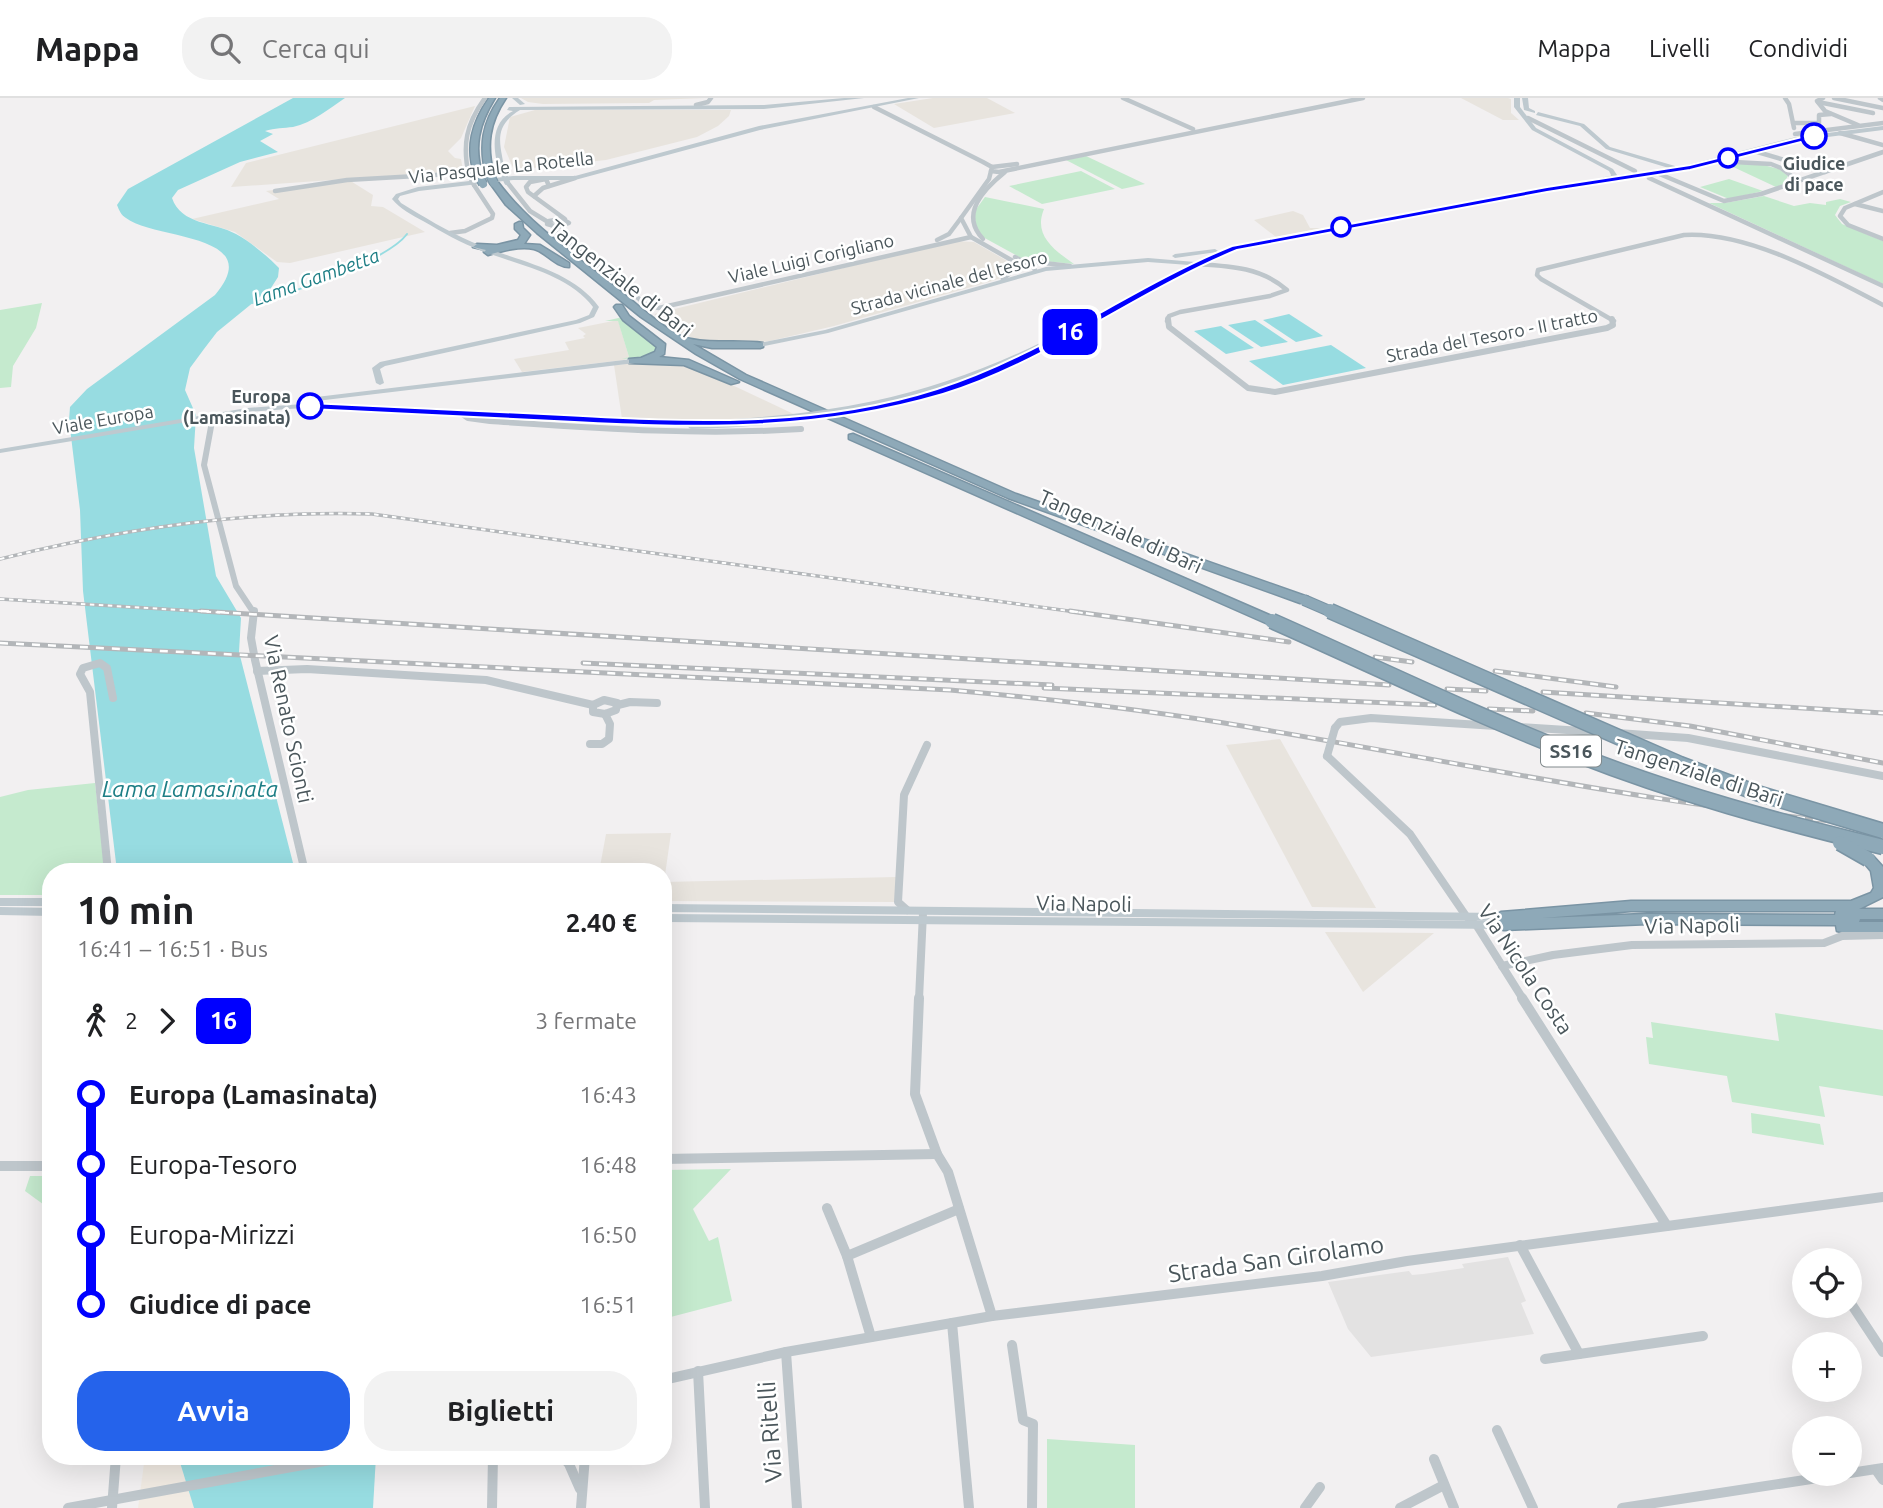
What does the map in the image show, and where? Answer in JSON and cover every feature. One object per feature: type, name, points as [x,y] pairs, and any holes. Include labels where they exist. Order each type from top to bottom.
[{"type":"highway","name":"Tangenziale di Bari","points":[[492,98],[474,135],[474,161],[504,211],[523,222],[657,325],[739,379],[1012,496],[1304,600],[1680,764],[1757,793],[1883,831]]},
{"type":"highway","name":"Tangenziale di Bari","points":[[484,181],[484,141],[487,125],[503,98]]},
{"type":"highway","points":[[497,252],[524,240],[526,235],[519,229],[527,215],[514,202],[507,182]]},
{"type":"highway","name":"Tangenziale di Bari","points":[[523,222],[566,265],[670,345],[916,466],[1030,513],[1539,740],[1663,785],[1760,815],[1883,848]]},
{"type":"highway","points":[[477,247],[497,252],[515,246],[537,247],[566,265]]},
{"type":"highway","points":[[619,307],[625,318],[659,342],[663,349],[653,356],[632,361]]},
{"type":"highway","points":[[657,325],[696,342],[727,346],[760,345]]},
{"type":"highway","points":[[632,361],[660,359],[685,362],[739,379],[739,370],[727,362],[727,356],[736,350],[760,345]]},
{"type":"highway","points":[[1503,921],[1631,906],[1853,906],[1876,896],[1882,880],[1878,870],[1868,859],[1843,844],[1776,825],[1760,815]]},
{"type":"highway","points":[[1503,921],[1663,913],[1883,914]]},
{"type":"highway","points":[[1503,921],[1883,920]]},
{"type":"highway","points":[[1503,921],[1883,927]]},
{"type":"main road","points":[[515,98],[523,107],[756,106],[861,98]]},
{"type":"main road","points":[[756,106],[846,98]]},
{"type":"main road","name":"Via Pasquale La Rotella","points":[[477,247],[399,204],[395,198],[418,189],[519,178],[548,182],[575,178],[759,128],[916,98]]},
{"type":"main road","points":[[1517,98],[1517,107],[1531,117],[1578,123],[1602,145],[1652,166],[1654,168],[1650,175],[1619,172],[1534,129],[1531,117],[1526,109],[1525,98]]},
{"type":"main road","points":[[507,182],[497,141],[500,124],[506,115],[523,107],[729,106]]},
{"type":"main road","name":"Viale Europa","points":[[0,451],[247,410],[303,406],[692,425],[792,420],[873,409],[954,387],[1003,367],[1206,258],[1235,248],[1690,167],[1754,151],[1795,136],[1840,133],[1883,126]]},
{"type":"main road","points":[[1634,157],[1671,166],[1690,167]]},
{"type":"main road","points":[[1598,162],[1614,173],[1608,180]]},
{"type":"main road","points":[[1148,260],[1235,248]]},
{"type":"main road","points":[[402,410],[391,405],[384,391],[376,368],[383,364],[578,322],[594,313],[594,302],[567,282],[497,252]]},
{"type":"main road","points":[[1184,255],[1206,258]]},
{"type":"main road","points":[[1175,256],[1192,259],[1196,264]]},
{"type":"main road","points":[[1148,260],[1196,264]]},
{"type":"main road","name":"Strada vicinale del tesoro","points":[[760,345],[826,332],[1035,271],[1148,260]]},
{"type":"main road","points":[[1166,260],[1178,266],[1181,271]]},
{"type":"main road","points":[[247,410],[632,361]]},
{"type":"main road","points":[[360,407],[384,391]]},
{"type":"main road","points":[[0,902],[42,902]]},
{"type":"main road","name":"Via Napoli","points":[[672,908],[907,910],[923,916],[1477,926],[1503,921]]},
{"type":"main road","points":[[0,911],[42,912]]},
{"type":"main road","name":"Via Napoli","points":[[672,918],[1466,916],[1503,921]]},
{"type":"street","points":[[469,175],[463,142],[470,119],[485,98]]},
{"type":"street","points":[[696,105],[711,98]]},
{"type":"street","points":[[1124,98],[1193,129]]},
{"type":"street","points":[[1035,271],[979,237],[969,221],[971,211],[1006,169],[1343,98]]},
{"type":"street","points":[[874,107],[992,169],[1006,169],[1363,98]]},
{"type":"street","points":[[1785,98],[1789,104],[1795,136],[1860,126],[1883,126]]},
{"type":"street","points":[[1817,102],[1823,98]]},
{"type":"street","points":[[1833,98],[1883,111]]},
{"type":"street","points":[[1817,102],[1874,113]]},
{"type":"street","points":[[1817,102],[1831,114],[1860,126]]},
{"type":"street","points":[[1840,117],[1883,111]]},
{"type":"street","points":[[1793,123],[1819,123],[1819,115],[1831,114]]},
{"type":"street","points":[[1531,117],[1635,171]]},
{"type":"street","points":[[1840,133],[1883,145]]},
{"type":"street","points":[[1754,151],[1825,172]]},
{"type":"street","points":[[1650,175],[1724,201],[1761,194],[1883,152]]},
{"type":"street","points":[[1716,161],[1766,163],[1788,172],[1794,180],[1801,180]]},
{"type":"street","points":[[949,234],[989,179],[992,169]]},
{"type":"street","points":[[275,191],[300,185],[349,180],[469,175],[484,181],[493,214],[485,223],[465,232],[447,232]]},
{"type":"street","points":[[1650,175],[1883,286]]},
{"type":"street","points":[[507,182],[540,220],[554,227],[569,223],[556,217],[519,178]]},
{"type":"street","points":[[526,187],[530,182],[548,182]]},
{"type":"street","points":[[534,196],[548,182]]},
{"type":"street","points":[[1883,192],[1841,212],[1842,221],[1864,233],[1883,239]]},
{"type":"street","points":[[1854,204],[1883,212]]},
{"type":"street","points":[[548,222],[556,217]]},
{"type":"street","points":[[961,218],[970,235],[978,242],[1020,262],[1073,267]]},
{"type":"street","name":"Viale Luigi Corigliano","points":[[554,227],[555,232],[648,306],[659,308],[970,235]]},
{"type":"street","points":[[447,232],[475,228]]},
{"type":"street","points":[[461,240],[465,232]]},
{"type":"street","points":[[908,249],[949,234],[970,235]]},
{"type":"street","name":"Strada del Tesoro - II tratto","points":[[1237,267],[1270,277],[1287,290],[1270,296],[1180,312],[1169,316],[1166,321],[1169,327],[1240,384],[1259,391],[1291,389],[1607,328],[1613,325],[1614,321],[1608,315],[1541,279],[1537,275],[1538,270],[1684,235],[1722,237],[1811,267],[1883,305]]},
{"type":"street","points":[[952,240],[978,242]]},
{"type":"street","points":[[1222,253],[1221,256],[1228,264]]},
{"type":"street","points":[[1206,258],[1237,267]]},
{"type":"street","points":[[1206,258],[1216,265]]},
{"type":"street","points":[[1003,279],[1017,270],[1020,262]]},
{"type":"street","points":[[1196,264],[1237,267]]},
{"type":"street","points":[[461,413],[468,418],[490,421],[668,433],[745,433],[801,429]]},
{"type":"street","name":"Via Renato Scionti","points":[[209,416],[204,466],[236,586],[254,612],[251,638],[257,671],[303,863]]},
{"type":"street","points":[[107,863],[90,692],[80,674],[83,668],[100,663],[107,668],[113,698]]},
{"type":"street","points":[[257,671],[307,668],[486,680],[593,705],[608,700],[618,705]]},
{"type":"street","points":[[593,705],[593,712],[605,714],[613,712],[618,705],[630,702],[657,703]]},
{"type":"street","points":[[590,744],[602,744],[609,739],[610,724],[605,714]]},
{"type":"street","name":"Via Nicola Costa","points":[[1667,1226],[1477,926],[1466,916],[1410,834],[1327,755],[1335,728],[1340,722],[1371,718],[1672,736],[1883,776]]},
{"type":"street","points":[[907,910],[898,902],[904,796],[927,746]]},
{"type":"street","points":[[923,916],[915,1094],[937,1154],[948,1172],[992,1316]]},
{"type":"street","name":"Via Napoli","points":[[1502,966],[1552,955],[1632,945],[1825,943],[1842,936],[1883,935]]},
{"type":"street","points":[[672,1159],[937,1154]]},
{"type":"street","points":[[0,1166],[42,1166]]},
{"type":"street","name":"Strada San Girolamo","points":[[672,1378],[786,1352],[992,1316],[1209,1292],[1520,1245],[1882,1199]]},
{"type":"street","points":[[827,1208],[846,1256],[871,1337]]},
{"type":"street","points":[[846,1256],[959,1209]]},
{"type":"street","points":[[1520,1245],[1579,1354]]},
{"type":"street","points":[[1861,1318],[1883,1352]]},
{"type":"street","points":[[952,1323],[969,1508]]},
{"type":"street","points":[[1545,1359],[1703,1336]]},
{"type":"street","points":[[1013,1345],[1023,1420],[1033,1424],[1032,1508]]},
{"type":"street","name":"Via Ritelli","points":[[786,1352],[797,1508]]},
{"type":"street","points":[[698,1371],[705,1508]]},
{"type":"street","points":[[672,1380],[678,1376]]},
{"type":"street","points":[[1497,1430],[1534,1508]]},
{"type":"street","points":[[1434,1459],[1454,1508]]},
{"type":"street","points":[[115,1501],[116,1465]]},
{"type":"street","points":[[68,1508],[305,1465]]},
{"type":"street","points":[[492,1508],[493,1465]]},
{"type":"street","points":[[569,1465],[580,1489]]},
{"type":"street","points":[[581,1508],[583,1465]]},
{"type":"street","points":[[1622,1508],[1881,1472]]},
{"type":"street","points":[[1400,1508],[1444,1485]]},
{"type":"street","points":[[1305,1508],[1320,1487]]},
{"type":"shaded area","points":[[521,98],[705,98],[654,100],[649,103],[543,104]]},
{"type":"shaded area","points":[[933,98],[987,98],[1015,113],[934,128],[894,104]]},
{"type":"shaded area","points":[[1461,98],[1511,99],[1511,113],[1519,120],[1503,120]]},
{"type":"shaded area","points":[[475,106],[461,138],[448,151],[455,158],[461,159],[463,170],[460,171],[231,187],[246,163]]},
{"type":"shaded area","points":[[535,110],[731,110],[729,116],[718,126],[697,137],[606,160],[514,170],[504,147],[510,117]]},
{"type":"shaded area","points":[[349,180],[373,195],[371,206],[383,207],[425,232],[290,263],[277,262],[235,232],[192,219],[279,199],[266,191]]},
{"type":"shaded area","points":[[1293,211],[1303,215],[1310,228],[1323,228],[1276,237],[1254,220]]},
{"type":"shaded area","points":[[955,241],[974,242],[1016,266],[1006,276],[992,281],[834,326],[770,341],[700,341],[681,333],[654,314]]},
{"type":"shaded area","points":[[618,320],[629,357],[624,360],[522,372],[514,359],[569,350],[565,342],[585,338],[583,336],[586,334],[578,328]]},
{"type":"shaded area","points":[[674,361],[696,368],[800,417],[707,422],[622,419],[614,365]]},
{"type":"shaded area","points":[[1280,739],[1376,908],[1312,907],[1226,745]]},
{"type":"shaded area","points":[[671,833],[667,863],[601,863],[606,834]]},
{"type":"shaded area","points":[[896,877],[895,902],[672,901],[672,882]]},
{"type":"shaded area","points":[[1325,932],[1434,933],[1363,992]]},
{"type":"shaded area","points":[[1508,1257],[1526,1301],[1521,1303],[1534,1334],[1371,1357],[1348,1329],[1328,1282],[1409,1271],[1412,1275],[1423,1274],[1464,1268],[1462,1264]]},
{"type":"green space","points":[[1086,156],[1145,184],[1122,189],[1066,160]]},
{"type":"green space","points":[[1755,163],[1779,169],[1788,176],[1784,182],[1787,183],[1776,187],[1729,165]]},
{"type":"green space","points":[[1081,171],[1115,189],[1042,204],[1009,186]]},
{"type":"green space","points":[[1729,179],[1763,191],[1729,199],[1700,187]]},
{"type":"green space","points":[[1764,196],[1794,206],[1810,203],[1826,205],[1826,202],[1840,199],[1851,202],[1840,206],[1835,215],[1842,224],[1883,241],[1883,284],[1709,203]]},
{"type":"green space","points":[[985,197],[1044,209],[1041,218],[1043,234],[1059,253],[1074,264],[1023,259],[981,236],[977,232],[974,212]]},
{"type":"green space","points":[[42,303],[36,328],[13,366],[11,387],[0,388],[0,310]]},
{"type":"green space","points":[[623,317],[659,344],[659,350],[647,357],[622,359],[629,357],[618,321],[605,321]]},
{"type":"green space","points":[[95,783],[104,863],[42,863],[42,895],[0,895],[0,797],[28,790]]},
{"type":"green space","points":[[1775,1013],[1883,1030],[1883,1096],[1819,1086],[1825,1117],[1732,1102],[1727,1076],[1649,1064],[1646,1037],[1653,1038],[1651,1022],[1779,1041]]},
{"type":"green space","points":[[1751,1113],[1820,1124],[1824,1145],[1752,1133]]},
{"type":"green space","points":[[731,1169],[693,1209],[709,1241],[718,1237],[732,1301],[672,1317],[672,1170]]},
{"type":"green space","points":[[30,1176],[42,1176],[42,1203],[25,1191]]},
{"type":"green space","points":[[1047,1439],[1135,1445],[1135,1508],[1047,1508]]},
{"type":"sand","points":[[144,1465],[181,1465],[194,1508],[138,1508]]},
{"type":"water","name":"Lama Lamasinata","points":[[293,98],[345,98],[307,122],[265,131],[273,134],[260,141],[278,152],[240,162],[178,190],[172,198],[176,207],[190,218],[236,234],[259,249],[279,268],[278,277],[271,288],[217,332],[190,368],[185,390],[196,415],[194,448],[216,576],[241,618],[239,652],[293,863],[116,863],[83,591],[80,510],[69,420],[70,407],[87,389],[215,295],[228,275],[227,260],[218,249],[140,225],[124,217],[117,205],[128,189]]},
{"type":"water","points":[[1289,314],[1323,336],[1296,342],[1263,320]]},
{"type":"water","points":[[1255,320],[1288,342],[1261,347],[1228,325]]},
{"type":"water","points":[[1221,326],[1254,348],[1226,354],[1194,331]]},
{"type":"water","points":[[1331,345],[1366,368],[1283,385],[1249,361]]},
{"type":"water","points":[[181,1465],[375,1465],[373,1508],[194,1508]]},
{"type":"waterway","name":"Lama Gambetta","points":[[252,303],[311,285],[358,266],[396,244],[407,234]]},
{"type":"railway","points":[[0,559],[92,539],[184,524],[278,515],[372,514],[1083,613]]},
{"type":"railway","points":[[0,599],[229,613]]},
{"type":"railway","points":[[201,611],[1389,685]]},
{"type":"railway","points":[[1070,611],[1289,642]]},
{"type":"railway","points":[[0,643],[984,693],[1185,717],[1715,807],[1883,826]]},
{"type":"railway","points":[[1375,657],[1412,662]]},
{"type":"railway","points":[[583,663],[1052,685]]},
{"type":"railway","points":[[1495,671],[1616,687]]},
{"type":"railway","points":[[1044,688],[1435,705]]},
{"type":"railway","points":[[1447,689],[1486,691]]},
{"type":"railway","points":[[1543,692],[1883,713]]},
{"type":"railway","points":[[1489,709],[1533,711]]},
{"type":"railway","points":[[1586,713],[1690,726],[1883,763]]},
{"type":"bus line","name":"16","points":[[310,406],[692,425],[792,420],[873,409],[954,387],[1003,367],[1206,258],[1235,248],[1547,189],[1690,167],[1814,136]]},
{"type":"place","name":"Giudice di pace","points":[[1814,136]]},
{"type":"place","name":"Europa (Lamasinata)","points":[[310,406]]}]
